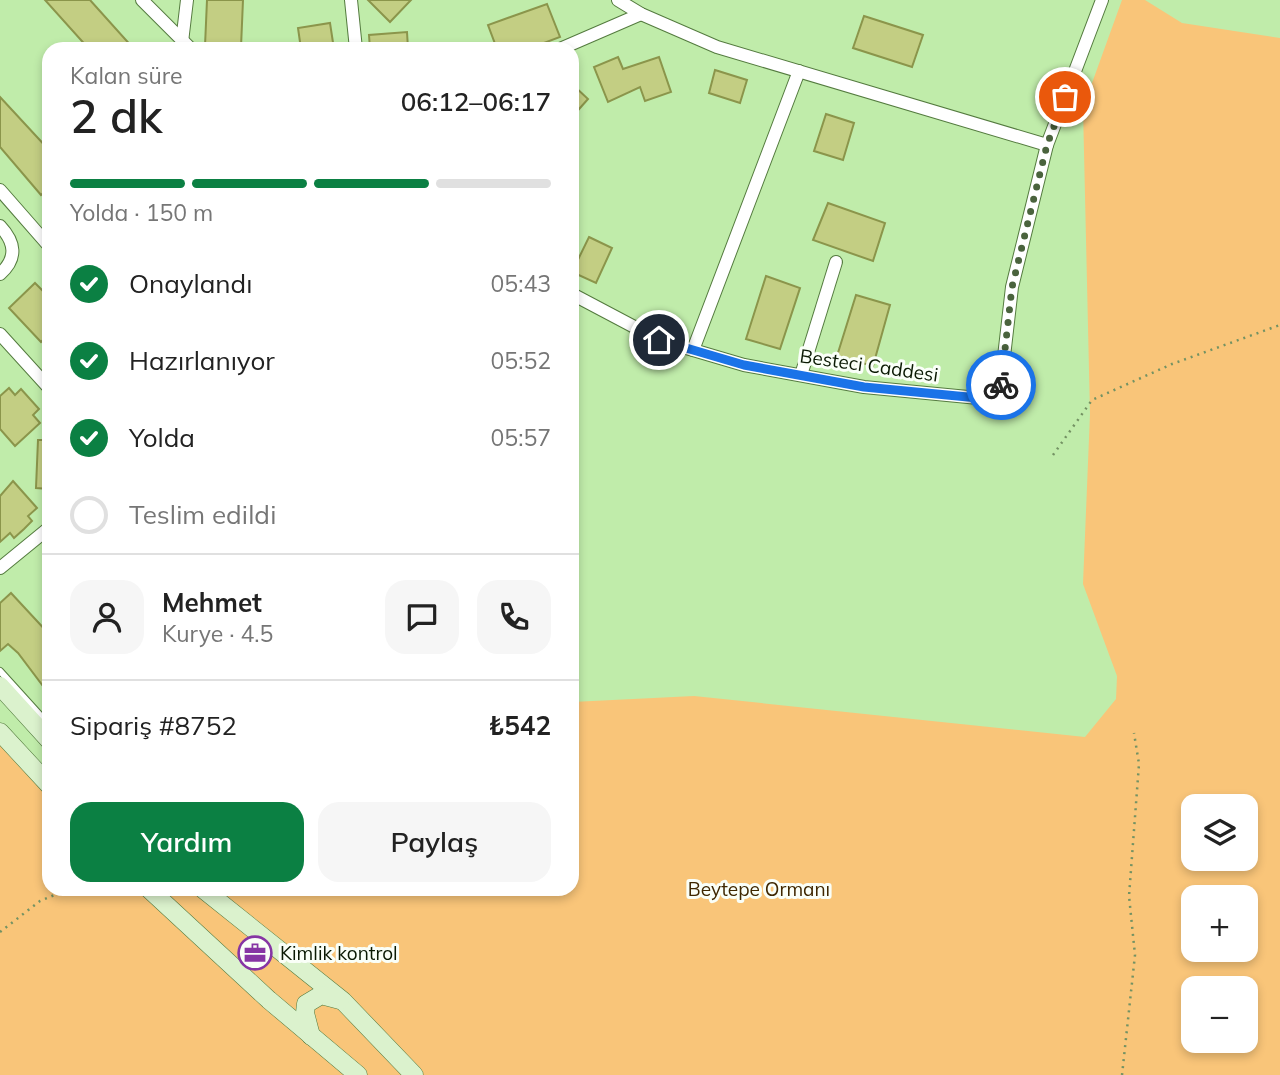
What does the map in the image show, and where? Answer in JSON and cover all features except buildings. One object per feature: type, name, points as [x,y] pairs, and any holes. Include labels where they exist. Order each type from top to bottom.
[{"type":"main road","points":[[0,686],[42,722]]},
{"type":"main road","points":[[0,732],[42,777]]},
{"type":"main road","points":[[157,896],[358,1075]]},
{"type":"main road","points":[[211,896],[343,1001],[414,1075]]},
{"type":"main road","points":[[311,1036],[305,1013],[306,1004],[321,995],[343,1001]]},
{"type":"street","points":[[142,0],[184,42]]},
{"type":"street","points":[[187,0],[187,42]]},
{"type":"street","points":[[351,0],[355,42]]},
{"type":"street","points":[[618,0],[641,14],[717,47],[1047,145],[1102,0]]},
{"type":"street","points":[[576,42],[641,14]]},
{"type":"street","points":[[693,350],[799,71]]},
{"type":"street","name":"Besteci Caddesi","points":[[579,298],[659,340],[744,365],[864,387],[999,400],[1012,287],[1047,145]]},
{"type":"street","points":[[0,190],[42,238]]},
{"type":"street","points":[[0,226],[13,247],[12,259],[0,274]]},
{"type":"street","points":[[801,375],[836,262]]},
{"type":"street","points":[[0,334],[42,380]]},
{"type":"street","points":[[0,569],[42,534]]},
{"type":"lane","points":[[0,671],[42,720]]},
{"type":"path","points":[[1052,455],[1092,400],[1172,364],[1280,326]]},
{"type":"path","points":[[1122,1075],[1135,955],[1129,896],[1139,764],[1134,733]]},
{"type":"path","points":[[0,932],[40,901],[52,896]]},
{"type":"green space","name":"Beytepe Ormanı","points":[[1122,0],[1145,0],[1182,23],[1280,38],[1280,1075],[0,1075],[0,744],[42,789],[42,896],[579,896],[579,702],[694,696],[1085,737],[1116,699],[1117,676],[1083,584],[1090,414],[1083,108]]},
{"type":"way so far","points":[[1001,385],[1012,287],[1047,145],[1065,97]]},
{"type":"place","name":"Kimlik kontrol","points":[[255,953]]},
{"type":"route","points":[[659,340],[744,365],[864,387],[999,400],[1001,385]]}]
